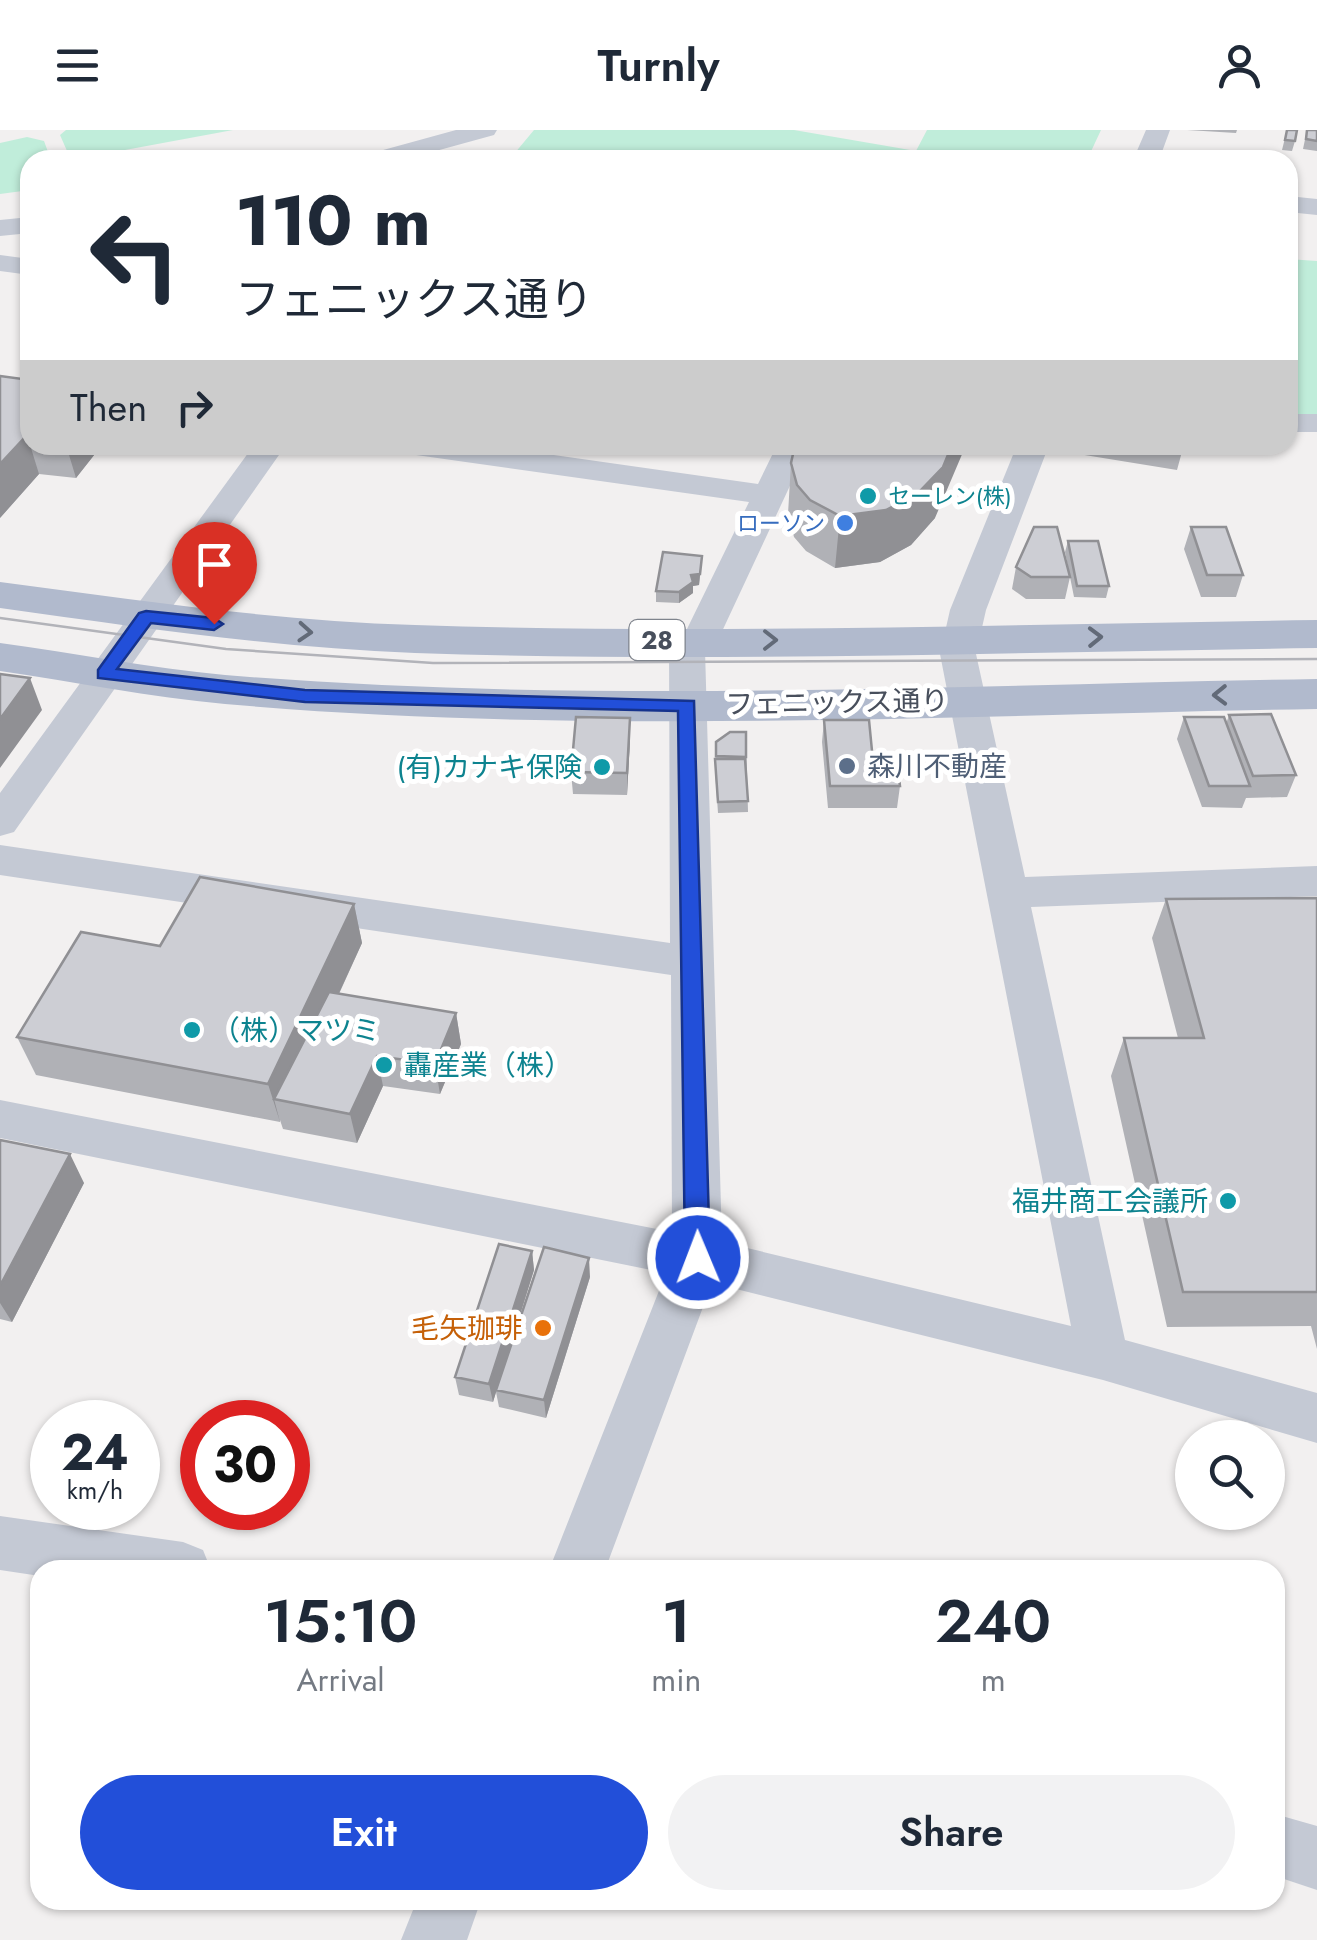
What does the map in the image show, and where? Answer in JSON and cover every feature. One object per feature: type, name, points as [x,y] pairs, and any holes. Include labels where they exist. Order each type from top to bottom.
[{"type":"main road","name":"28","points":[[0,596],[146,616],[414,638],[960,640],[1317,634]]},
{"type":"main road","name":"フェニックス通り","points":[[0,657],[104,674],[305,696],[688,705],[1317,694]]},
{"type":"street","points":[[412,150],[488,130]]},
{"type":"street","points":[[0,822],[263,455]]},
{"type":"street","points":[[485,455],[768,496]]},
{"type":"street","points":[[581,1560],[698,1258],[688,705],[693,640],[788,455]]},
{"type":"street","points":[[1028,455],[960,640],[958,656],[1103,1357]]},
{"type":"street","points":[[0,860],[692,962]]},
{"type":"street","points":[[1006,893],[1317,881]]},
{"type":"street","points":[[0,1118],[698,1258],[1103,1357],[1317,1418]]},
{"type":"street","points":[[0,1544],[112,1560]]},
{"type":"street","points":[[1285,1848],[1317,1858]]},
{"type":"street","points":[[434,1940],[446,1910]]},
{"type":"green space","points":[[66,130],[233,130],[125,150],[67,150],[60,135]]},
{"type":"green space","points":[[534,130],[794,130],[910,150],[517,150]]},
{"type":"green space","points":[[927,130],[1101,130],[1092,150],[917,150]]},
{"type":"green space","points":[[27,137],[44,141],[47,150],[20,150],[20,191],[0,194],[0,143]]},
{"type":"green space","points":[[1298,260],[1317,261],[1317,415],[1298,415]]},
{"type":"building","points":[[1287,130],[1297,130],[1295,141],[1285,140]]},
{"type":"building","points":[[1307,130],[1317,130],[1317,141],[1306,139]]},
{"type":"building","points":[[0,376],[20,379],[20,443],[0,464]]},
{"type":"building","points":[[793,455],[948,455],[943,467],[918,493],[886,510],[840,516],[810,500],[797,485]]},
{"type":"building","points":[[1034,527],[1057,527],[1070,577],[1031,577],[1016,567]]},
{"type":"building","points":[[1191,527],[1226,527],[1243,575],[1207,575]]},
{"type":"building","points":[[1068,541],[1098,541],[1109,586],[1077,586]]},
{"type":"building","points":[[663,552],[702,556],[700,574],[691,575],[693,582],[679,592],[656,591]]},
{"type":"building","points":[[0,674],[30,678],[0,719]]},
{"type":"building","points":[[1271,714],[1296,775],[1253,776],[1229,715]]},
{"type":"building","points":[[576,717],[630,718],[627,773],[571,772]]},
{"type":"building","points":[[1184,717],[1224,717],[1250,786],[1209,786]]},
{"type":"building","points":[[824,720],[869,720],[873,761],[897,761],[900,786],[830,786]]},
{"type":"building","points":[[730,732],[746,732],[746,757],[716,756],[716,742]]},
{"type":"building","points":[[715,759],[745,759],[748,801],[718,802]]},
{"type":"building","name":"（株）マツミ","points":[[200,877],[354,904],[268,1084],[17,1037],[81,932],[160,946]]},
{"type":"building","name":"福井商工会議所","points":[[1317,898],[1317,1292],[1183,1292],[1124,1038],[1204,1038],[1166,899]]},
{"type":"building","points":[[329,992],[456,1013],[435,1064],[377,1056],[350,1114],[274,1099]]},
{"type":"building","points":[[0,1140],[70,1154],[0,1286]]},
{"type":"building","points":[[499,1244],[532,1251],[489,1384],[455,1377]]},
{"type":"building","points":[[544,1247],[589,1258],[544,1400],[496,1390]]},
{"type":"tram line","points":[[0,618],[226,649],[433,663],[1317,659]]},
{"type":"place","name":"セーレン(株)","points":[[868,496]]},
{"type":"place","name":"ローソン","points":[[845,523]]},
{"type":"place","name":"森川不動産","points":[[847,766]]},
{"type":"place","name":"(有)カナキ保険","points":[[602,767]]},
{"type":"place","name":"（株）マツミ","points":[[192,1030]]},
{"type":"place","name":"轟産業（株）","points":[[384,1065]]},
{"type":"place","name":"福井商工会議所","points":[[1228,1201]]},
{"type":"place","name":"毛矢珈琲","points":[[543,1328]]},
{"type":"route","points":[[214,624],[146,616],[104,674],[305,696],[688,705],[698,1258]]}]
